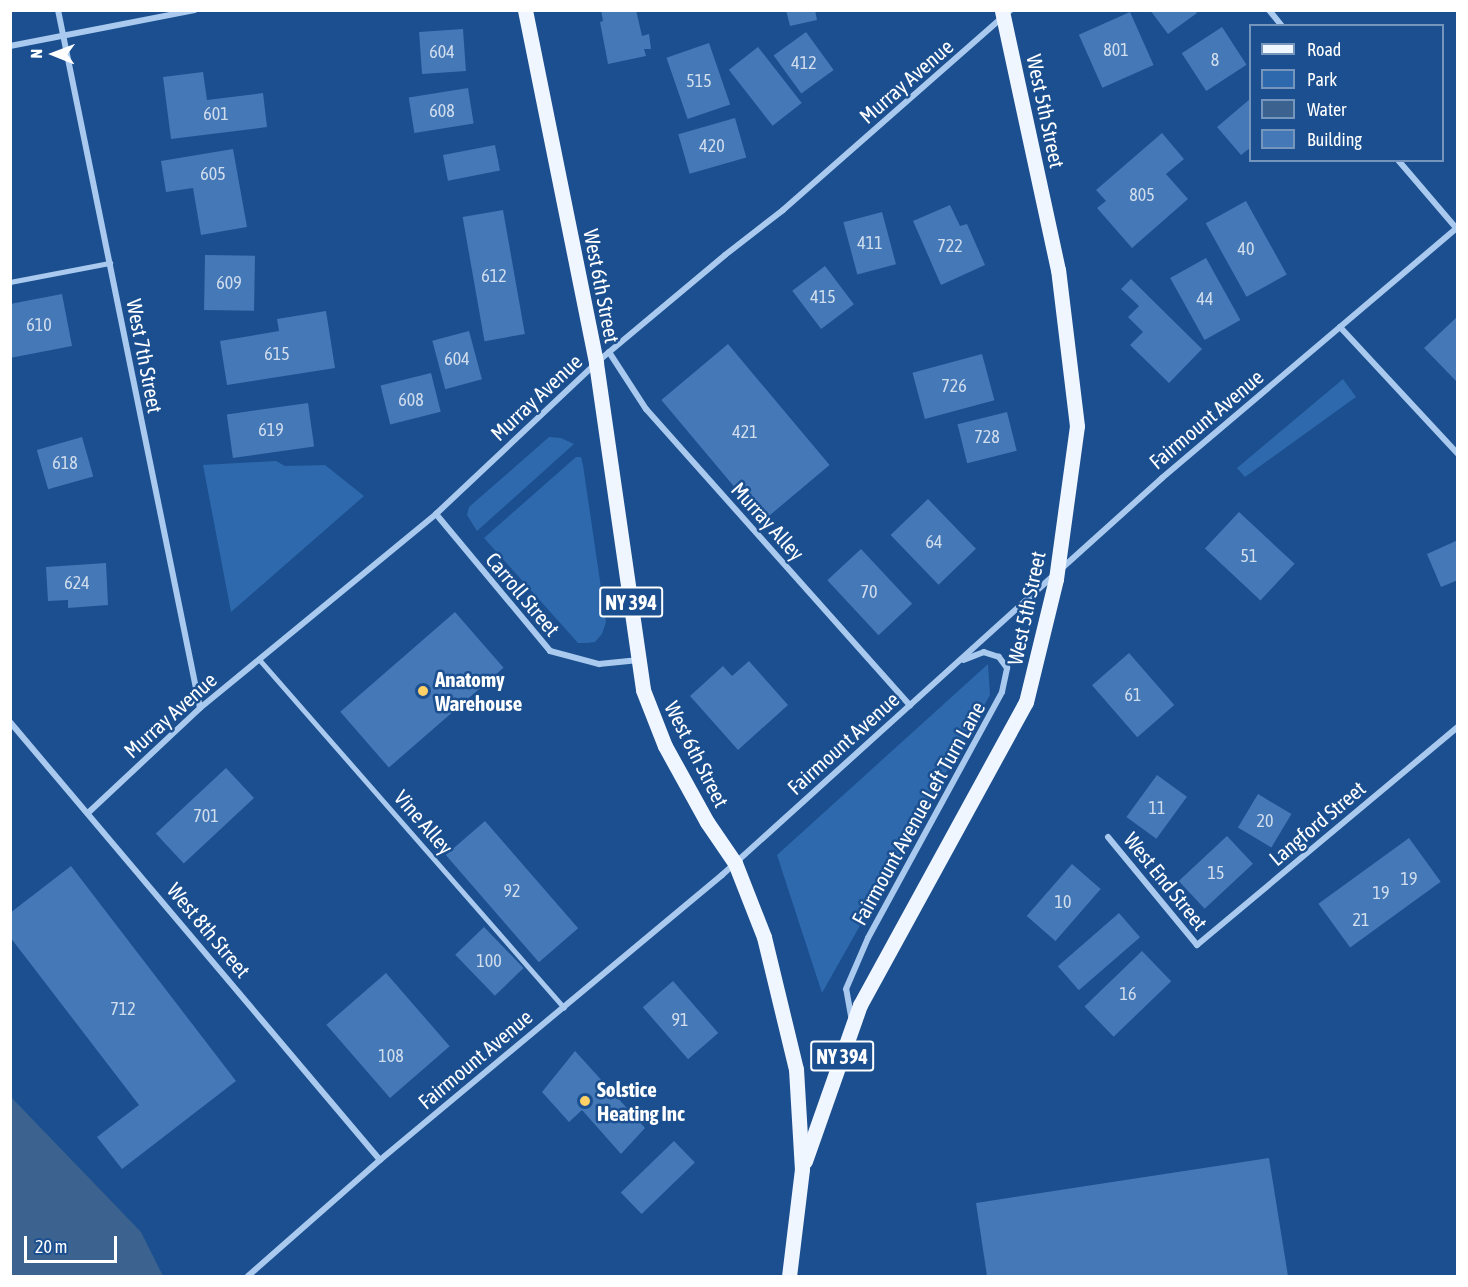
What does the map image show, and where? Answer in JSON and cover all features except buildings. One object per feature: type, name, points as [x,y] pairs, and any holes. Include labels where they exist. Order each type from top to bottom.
[{"type":"main road","name":"West 6th Street","points":[[525,10],[596,363],[643,690],[665,746],[707,822],[735,863],[764,938],[796,1069],[802,1169],[789,1276]]},
{"type":"main road","name":"West 5th Street","points":[[802,1169],[860,1005],[1026,702],[1057,572],[1077,426],[1058,270],[1005,13]]},
{"type":"street","name":"West 7th Street","points":[[58,10],[200,708]]},
{"type":"street","points":[[10,46],[195,10]]},
{"type":"street","points":[[1269,10],[1280,24]]},
{"type":"street","name":"Murray Avenue","points":[[89,812],[200,708],[436,514],[596,363],[783,210],[1005,13]]},
{"type":"street","points":[[1400,162],[1457,228]]},
{"type":"street","name":"Fairmount Avenue","points":[[248,1276],[380,1160],[735,863],[1162,478],[1457,228]]},
{"type":"street","points":[[1340,327],[1458,454]]},
{"type":"street","name":"Murray Alley","points":[[609,352],[646,409],[910,705]]},
{"type":"street","name":"Carroll Street","points":[[436,514],[550,651],[599,664],[639,660]]},
{"type":"street","name":"Fairmount Avenue Left Turn Lane","points":[[853,1026],[846,988],[868,938],[1002,692],[1006,668],[999,657],[984,652],[959,661]]},
{"type":"street","name":"West 8th Street","points":[[10,722],[89,812],[380,1160]]},
{"type":"street","name":"Langford Street","points":[[1197,945],[1458,727]]},
{"type":"street","name":"West End Street","points":[[1108,837],[1197,945]]},
{"type":"lane","points":[[10,282],[110,263]]},
{"type":"lane","name":"Vine Alley","points":[[259,658],[564,1007]]},
{"type":"green space","points":[[1343,379],[1356,397],[1245,477],[1237,468]]},
{"type":"green space","points":[[549,437],[561,438],[574,444],[477,531],[467,515],[469,507]]},
{"type":"green space","points":[[576,457],[581,457],[583,465],[606,622],[602,634],[595,642],[587,643],[578,643],[484,538]]},
{"type":"green space","points":[[276,461],[285,466],[325,465],[364,496],[231,612],[203,465]]},
{"type":"green space","points":[[988,664],[990,695],[822,993],[777,855]]},
{"type":"water","points":[[11,1097],[141,1232],[163,1276],[11,1276]]},
{"type":"place","name":"Anatomy Warehouse","points":[[423,691]]},
{"type":"place","name":"Solstice Heating Inc","points":[[585,1101]]}]
